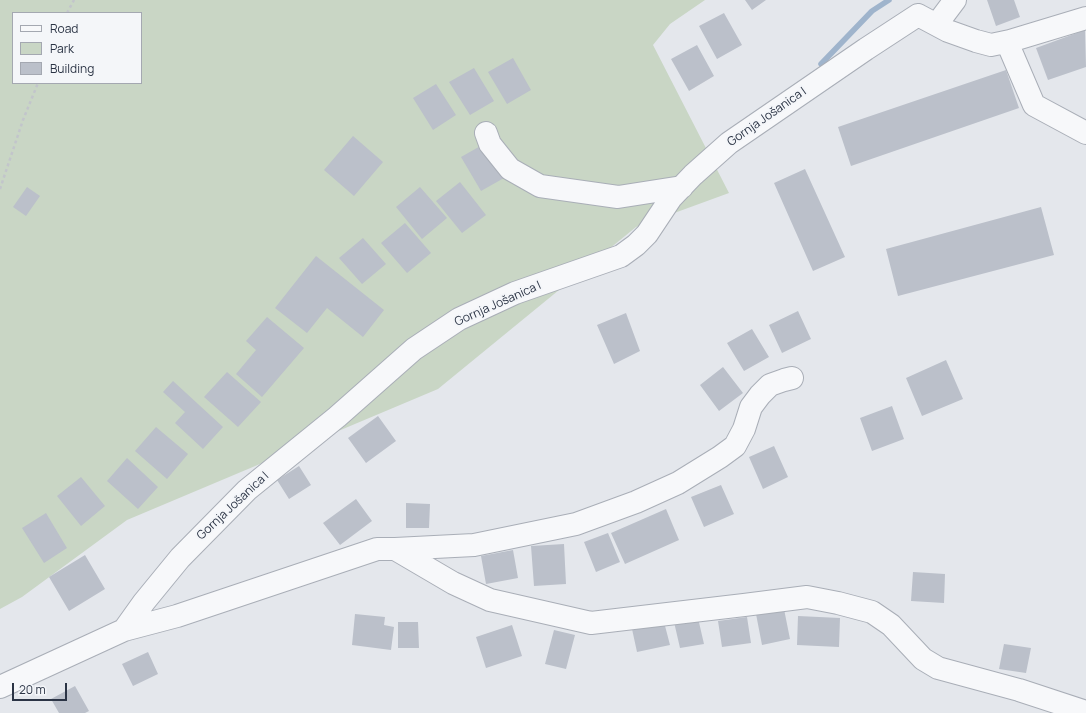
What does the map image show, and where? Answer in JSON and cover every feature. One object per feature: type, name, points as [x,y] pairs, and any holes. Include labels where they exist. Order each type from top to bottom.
[{"type":"street","name":"Gornja Jošanica I","points":[[0,687],[124,630],[144,602],[180,558],[247,490],[337,417],[414,349],[459,319],[515,293],[621,256],[636,245],[647,234],[671,198],[694,174],[729,143],[921,10],[955,0]]},
{"type":"street","points":[[921,10],[948,31],[991,45],[1007,42],[1086,18]]},
{"type":"street","points":[[1007,42],[1034,105],[1086,133]]},
{"type":"street","points":[[486,133],[490,144],[510,169],[540,186],[618,197],[682,187]]},
{"type":"street","points":[[124,630],[177,616],[377,549],[474,545],[576,524],[636,502],[678,483],[735,446],[744,429],[751,407],[760,395],[770,385],[792,378]]},
{"type":"street","points":[[395,549],[453,583],[490,600],[591,623],[807,597],[838,603],[872,612],[891,625],[923,659],[938,668],[1019,690],[1086,712]]},
{"type":"path","points":[[68,12],[74,0]]},
{"type":"path","points":[[0,189],[23,120],[38,84]]},
{"type":"green space","points":[[0,0],[705,0],[670,24],[653,45],[729,193],[636,227],[438,389],[127,520],[22,597],[0,609]]},
{"type":"building","points":[[745,0],[766,0],[752,10]]},
{"type":"building","points":[[987,0],[1014,0],[1020,17],[996,26]]},
{"type":"building","points":[[724,13],[742,45],[717,59],[699,26]]},
{"type":"building","points":[[1085,30],[1086,67],[1048,80],[1036,48]]},
{"type":"building","points":[[697,45],[714,76],[689,91],[671,59]]},
{"type":"building","points":[[513,58],[531,90],[507,104],[488,72]]},
{"type":"building","points":[[474,68],[494,101],[470,115],[449,82]]},
{"type":"building","points":[[1006,70],[1019,108],[851,166],[838,127]]},
{"type":"building","points":[[436,84],[456,115],[433,130],[413,98]]},
{"type":"building","points":[[353,136],[383,162],[354,196],[324,170]]},
{"type":"building","points":[[484,144],[504,178],[481,191],[461,157]]},
{"type":"building","points":[[805,169],[845,257],[813,271],[774,183]]},
{"type":"building","points":[[460,182],[486,215],[462,233],[436,201]]},
{"type":"building","points":[[27,187],[40,196],[26,216],[13,207]]},
{"type":"building","points":[[420,187],[447,218],[422,239],[396,207]]},
{"type":"building","points":[[1041,207],[1054,255],[898,296],[886,249]]},
{"type":"building","points":[[405,223],[431,253],[407,273],[381,243]]},
{"type":"building","points":[[363,238],[386,264],[362,284],[339,258]]},
{"type":"building","points":[[316,256],[384,310],[363,337],[327,308],[307,333],[275,308]]},
{"type":"building","points":[[798,311],[811,339],[782,353],[769,325]]},
{"type":"building","points":[[626,313],[640,351],[614,364],[597,325]]},
{"type":"building","points":[[267,317],[304,348],[262,397],[236,374],[256,350],[246,341]]},
{"type":"building","points":[[752,329],[769,357],[744,371],[727,343]]},
{"type":"building","points":[[946,360],[963,399],[922,416],[906,378]]},
{"type":"building","points":[[723,367],[743,393],[719,411],[700,385]]},
{"type":"building","points":[[227,372],[261,402],[238,427],[204,397]]},
{"type":"building","points":[[173,381],[223,427],[203,449],[175,423],[185,412],[163,392]]},
{"type":"building","points":[[892,406],[904,439],[872,451],[860,418]]},
{"type":"building","points":[[378,416],[396,441],[366,463],[348,438]]},
{"type":"building","points":[[156,427],[188,454],[167,479],[135,451]]},
{"type":"building","points":[[774,446],[788,477],[763,489],[749,457]]},
{"type":"building","points":[[127,458],[158,487],[138,509],[107,481]]},
{"type":"building","points":[[299,466],[311,485],[289,499],[277,480]]},
{"type":"building","points":[[81,477],[105,506],[81,526],[57,496]]},
{"type":"building","points":[[721,485],[734,514],[704,527],[691,497]]},
{"type":"building","points":[[356,499],[372,521],[340,545],[323,523]]},
{"type":"building","points":[[406,503],[430,504],[429,528],[406,528]]},
{"type":"building","points":[[666,509],[679,540],[625,564],[611,533]]},
{"type":"building","points":[[46,513],[67,548],[44,563],[22,528]]},
{"type":"building","points":[[608,533],[620,562],[596,572],[584,542]]},
{"type":"building","points":[[564,544],[566,584],[534,586],[531,546]]},
{"type":"building","points":[[513,550],[518,578],[486,584],[481,556]]},
{"type":"building","points":[[85,555],[105,589],[69,611],[49,577]]},
{"type":"building","points":[[913,572],[945,574],[944,603],[911,601]]},
{"type":"building","points":[[784,609],[790,639],[762,645],[756,614]]},
{"type":"building","points":[[355,614],[385,617],[384,625],[394,627],[391,650],[352,645]]},
{"type":"building","points":[[798,616],[840,618],[839,647],[797,645]]},
{"type":"building","points":[[747,617],[751,643],[722,647],[718,621]]},
{"type":"building","points":[[698,618],[704,644],[680,648],[674,622]]},
{"type":"building","points":[[398,622],[418,622],[419,648],[398,648]]},
{"type":"building","points":[[664,622],[670,645],[637,652],[632,629]]},
{"type":"building","points":[[512,625],[522,656],[486,668],[476,637]]},
{"type":"building","points":[[554,630],[575,635],[566,669],[545,664]]},
{"type":"building","points":[[1004,644],[1031,648],[1026,673],[999,669]]},
{"type":"building","points":[[148,652],[158,674],[133,686],[122,664]]},
{"type":"building","points":[[75,686],[89,711],[85,713],[59,713],[51,699]]},
{"type":"waterway","points":[[821,64],[872,11],[889,0]]}]
